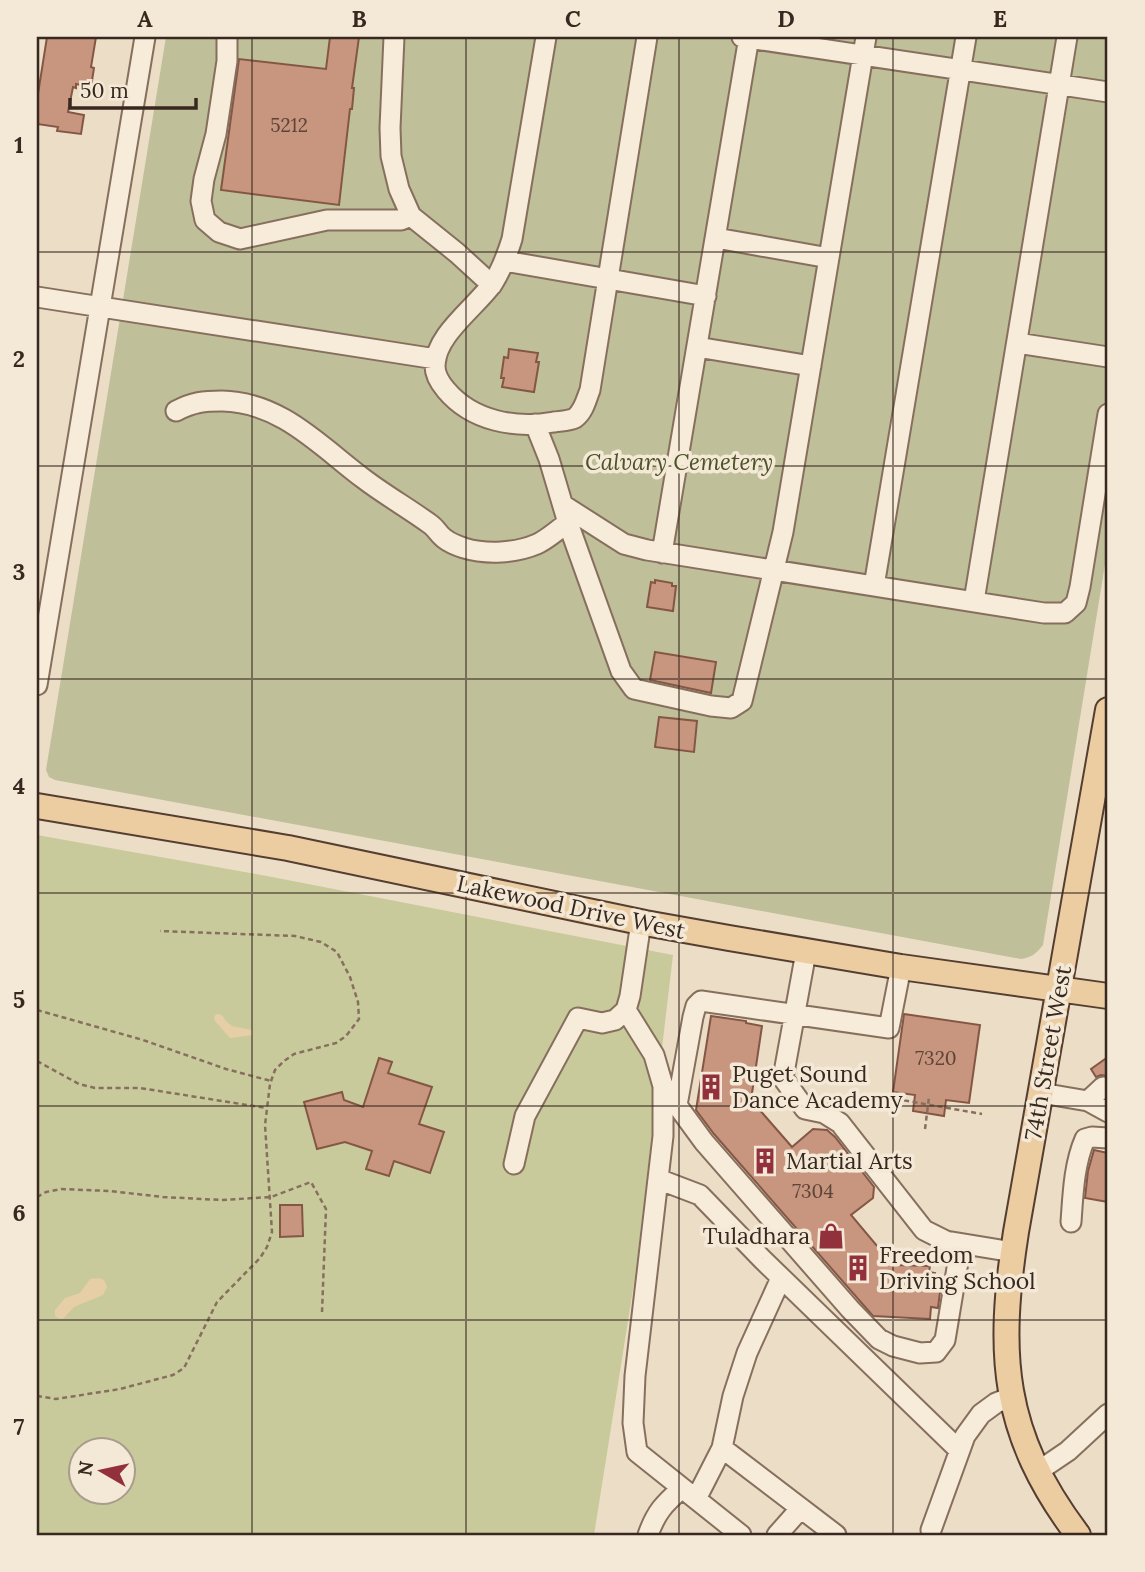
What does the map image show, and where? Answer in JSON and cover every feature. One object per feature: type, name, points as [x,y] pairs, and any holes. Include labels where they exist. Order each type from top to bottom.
[{"type":"main road","name":"74th Street West","points":[[1078,1535],[1037,1472],[1021,1435],[1011,1397],[1005,1342],[1007,1293],[1013,1252],[1108,710]]},
{"type":"main road","name":"Lakewood Drive West","points":[[37,806],[288,848],[641,922],[901,967],[1108,996]]},
{"type":"street","points":[[37,685],[145,37]]},
{"type":"street","points":[[227,37],[227,61],[216,134],[201,201],[205,220],[219,232],[240,239],[327,220],[401,220],[411,216]]},
{"type":"street","points":[[394,37],[390,128],[391,156],[399,189],[411,216],[492,285]]},
{"type":"street","points":[[546,37],[512,239],[505,261],[492,285],[440,346],[435,362],[436,373],[452,397],[479,415],[514,424],[546,424],[572,419],[583,410],[590,390],[647,37]]},
{"type":"street","points":[[662,553],[747,37],[864,46],[960,71],[1108,92]]},
{"type":"street","points":[[874,586],[966,37]]},
{"type":"street","points":[[974,601],[1067,37]]},
{"type":"street","points":[[535,424],[621,671],[634,689],[711,706],[731,708],[742,701],[783,532],[864,46]]},
{"type":"street","points":[[716,238],[829,258]]},
{"type":"street","points":[[505,261],[706,296]]},
{"type":"street","points":[[37,297],[436,359]]},
{"type":"street","points":[[1017,342],[1108,356]]},
{"type":"street","points":[[697,347],[811,366]]},
{"type":"street","points":[[176,411],[190,404],[230,401],[252,405],[292,422],[365,480],[433,526],[445,539],[464,548],[489,552],[516,550],[539,543],[565,514]]},
{"type":"street","points":[[565,514],[624,544],[662,553],[1054,614],[1065,613],[1076,603],[1108,414]]},
{"type":"street","points":[[514,1164],[525,1116],[578,1018],[602,1023],[615,1020],[626,1010],[641,922]]},
{"type":"street","points":[[806,951],[783,1078],[805,1109],[824,1113],[840,1124],[924,1230],[946,1241],[1013,1252]]},
{"type":"street","points":[[677,1105],[693,1017],[696,1006],[701,1001],[889,1028],[901,967]]},
{"type":"street","points":[[626,1010],[654,1055],[663,1086],[663,1136],[635,1376],[633,1423],[637,1452],[741,1535]]},
{"type":"street","points":[[663,1086],[704,1142],[879,1339],[893,1346],[920,1353],[936,1352],[945,1340],[961,1244]]},
{"type":"street","points":[[1088,1101],[1103,1087]]},
{"type":"street","points":[[1041,1093],[1088,1101],[1108,1112]]},
{"type":"street","points":[[1071,1222],[1074,1181],[1080,1150],[1085,1139],[1108,1138]]},
{"type":"street","points":[[658,1179],[700,1195],[781,1278],[959,1450]]},
{"type":"street","points":[[648,1535],[655,1516],[666,1502],[689,1493],[722,1448],[733,1396],[747,1353],[781,1278]]},
{"type":"street","points":[[931,1530],[965,1437],[981,1414],[996,1403],[1011,1397]]},
{"type":"street","points":[[1037,1472],[1068,1451],[1108,1414]]},
{"type":"street","points":[[722,1448],[836,1535]]},
{"type":"street","points":[[777,1535],[801,1508]]},
{"type":"path","points":[[37,1396],[56,1399],[120,1389],[173,1375],[184,1368],[216,1302],[260,1258],[272,1232],[265,1125],[275,1070],[294,1054],[335,1043],[346,1036],[359,1019],[358,1002],[350,977],[337,952],[321,942],[295,936],[160,931]]},
{"type":"path","points":[[37,1010],[271,1081]]},
{"type":"path","points":[[37,1061],[79,1084],[95,1088],[140,1088],[266,1108]]},
{"type":"path","points":[[879,1096],[982,1114]]},
{"type":"path","points":[[925,1129],[929,1097]]},
{"type":"path","points":[[37,1197],[61,1189],[221,1200],[271,1197],[311,1182],[326,1209],[322,1312]]},
{"type":"green space","name":"Calvary Cemetery","points":[[166,37],[1108,37],[1108,546],[1043,945],[1038,951],[1021,959],[49,777],[46,770]]},
{"type":"green space","points":[[37,835],[267,876],[673,955],[635,1277],[594,1535],[37,1535]]},
{"type":"sand","points":[[216,1014],[222,1015],[232,1026],[252,1030],[253,1035],[230,1038],[215,1021]]},
{"type":"sand","points":[[90,1279],[104,1280],[107,1287],[103,1295],[74,1307],[64,1318],[55,1316],[55,1310],[65,1298],[80,1293]]},
{"type":"building","points":[[47,37],[96,37],[91,87],[76,84],[76,88],[73,87],[68,112],[84,115],[81,134],[57,131],[58,127],[37,124],[37,100]]},
{"type":"building","points":[[330,37],[359,37],[339,205],[221,190],[239,59],[326,69]]},
{"type":"building","points":[[509,349],[538,353],[534,392],[502,387],[504,357],[508,358]]},
{"type":"building","points":[[655,580],[676,586],[673,611],[647,607],[651,582],[655,583]]},
{"type":"building","points":[[655,652],[716,662],[711,693],[650,680]]},
{"type":"building","points":[[659,717],[697,721],[694,752],[655,747]]},
{"type":"building","points":[[904,1014],[980,1025],[969,1103],[946,1100],[944,1116],[913,1111],[915,1095],[893,1092]]},
{"type":"building","points":[[711,1016],[762,1026],[751,1100],[792,1147],[813,1129],[827,1130],[835,1137],[874,1187],[873,1198],[851,1215],[893,1265],[930,1266],[929,1272],[935,1273],[934,1283],[941,1284],[938,1308],[931,1307],[930,1319],[873,1316],[696,1110]]},
{"type":"building","points":[[1108,1057],[1108,1076],[1096,1077],[1091,1069]]},
{"type":"building","points":[[379,1058],[392,1062],[388,1073],[432,1087],[419,1124],[444,1132],[430,1173],[394,1161],[389,1176],[366,1169],[372,1151],[345,1142],[317,1149],[304,1102],[342,1092],[344,1100],[363,1107]]},
{"type":"building","points":[[1094,1150],[1108,1153],[1108,1202],[1085,1198]]},
{"type":"building","points":[[280,1205],[302,1205],[303,1236],[280,1237]]},
{"type":"place","name":"Puget Sound Dance Academy","points":[[711,1087]]},
{"type":"place","name":"Martial Arts","points":[[765,1161]]},
{"type":"place","name":"Tuladhara","points":[[831,1236]]},
{"type":"place","name":"Freedom Driving School","points":[[858,1268]]}]
